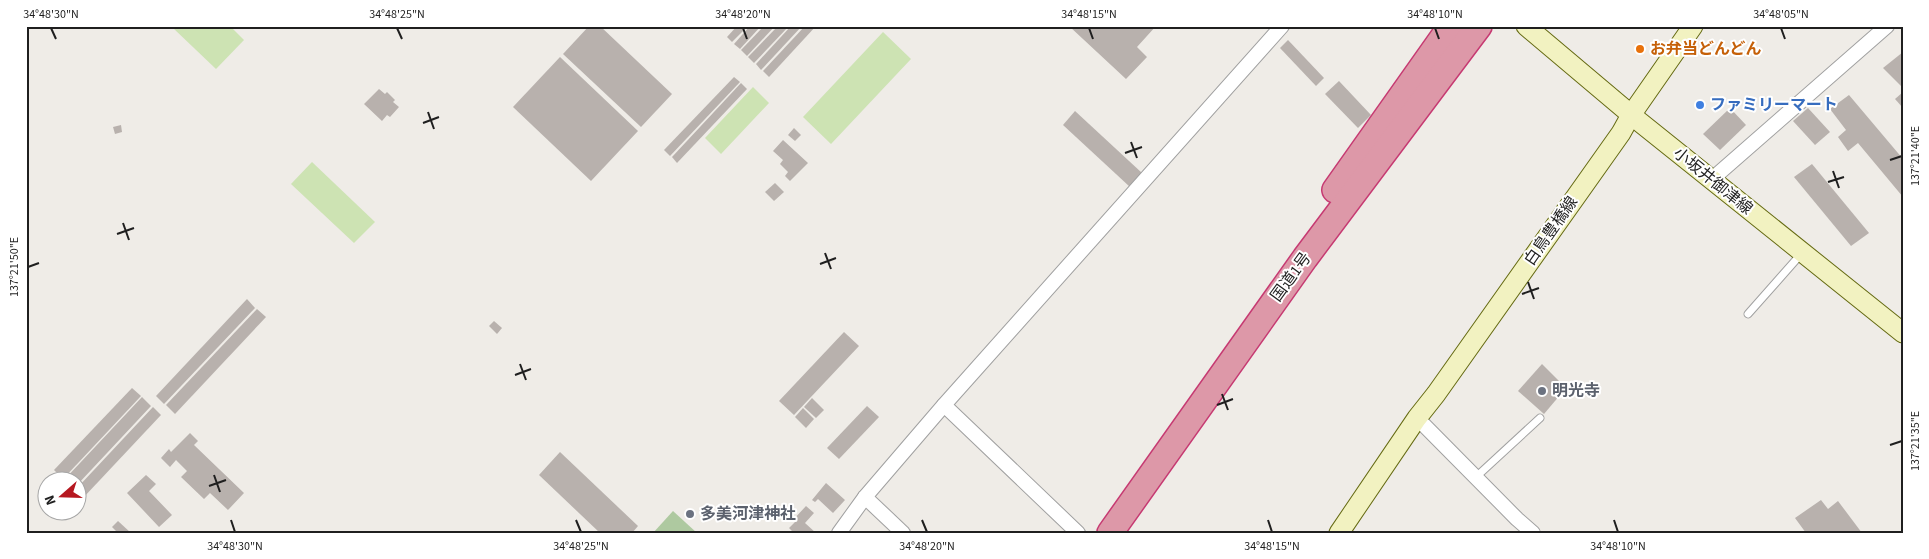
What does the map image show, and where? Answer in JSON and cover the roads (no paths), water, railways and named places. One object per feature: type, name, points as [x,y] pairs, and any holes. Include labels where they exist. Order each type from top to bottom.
[{"type":"highway","name":"国道1号","points":[[1093,533],[1451,26]]},
{"type":"highway","name":"国道1号","points":[[1110,533],[1305,258],[1480,26]]},
{"type":"main road","name":"小坂井御津線","points":[[1526,26],[1631,115],[1903,333]]},
{"type":"main road","name":"白鳥豊橋線","points":[[1339,533],[1417,418],[1436,394],[1615,141],[1693,26]]},
{"type":"street","points":[[839,533],[865,497],[944,405],[1282,26]]},
{"type":"street","points":[[1711,180],[1887,26]]},
{"type":"street","points":[[944,405],[1078,533]]},
{"type":"street","points":[[1417,418],[1517,519],[1534,533]]},
{"type":"street","points":[[865,497],[903,533]]},
{"type":"lane","points":[[1748,314],[1803,253]]},
{"type":"lane","points":[[1476,477],[1540,418]]},
{"type":"place","name":"お弁当どんどん","points":[[1640,49]]},
{"type":"place","name":"ファミリーマート","points":[[1700,105]]},
{"type":"place","name":"明光寺","points":[[1542,391]]},
{"type":"place","name":"多美河津神社","points":[[690,514]]}]
